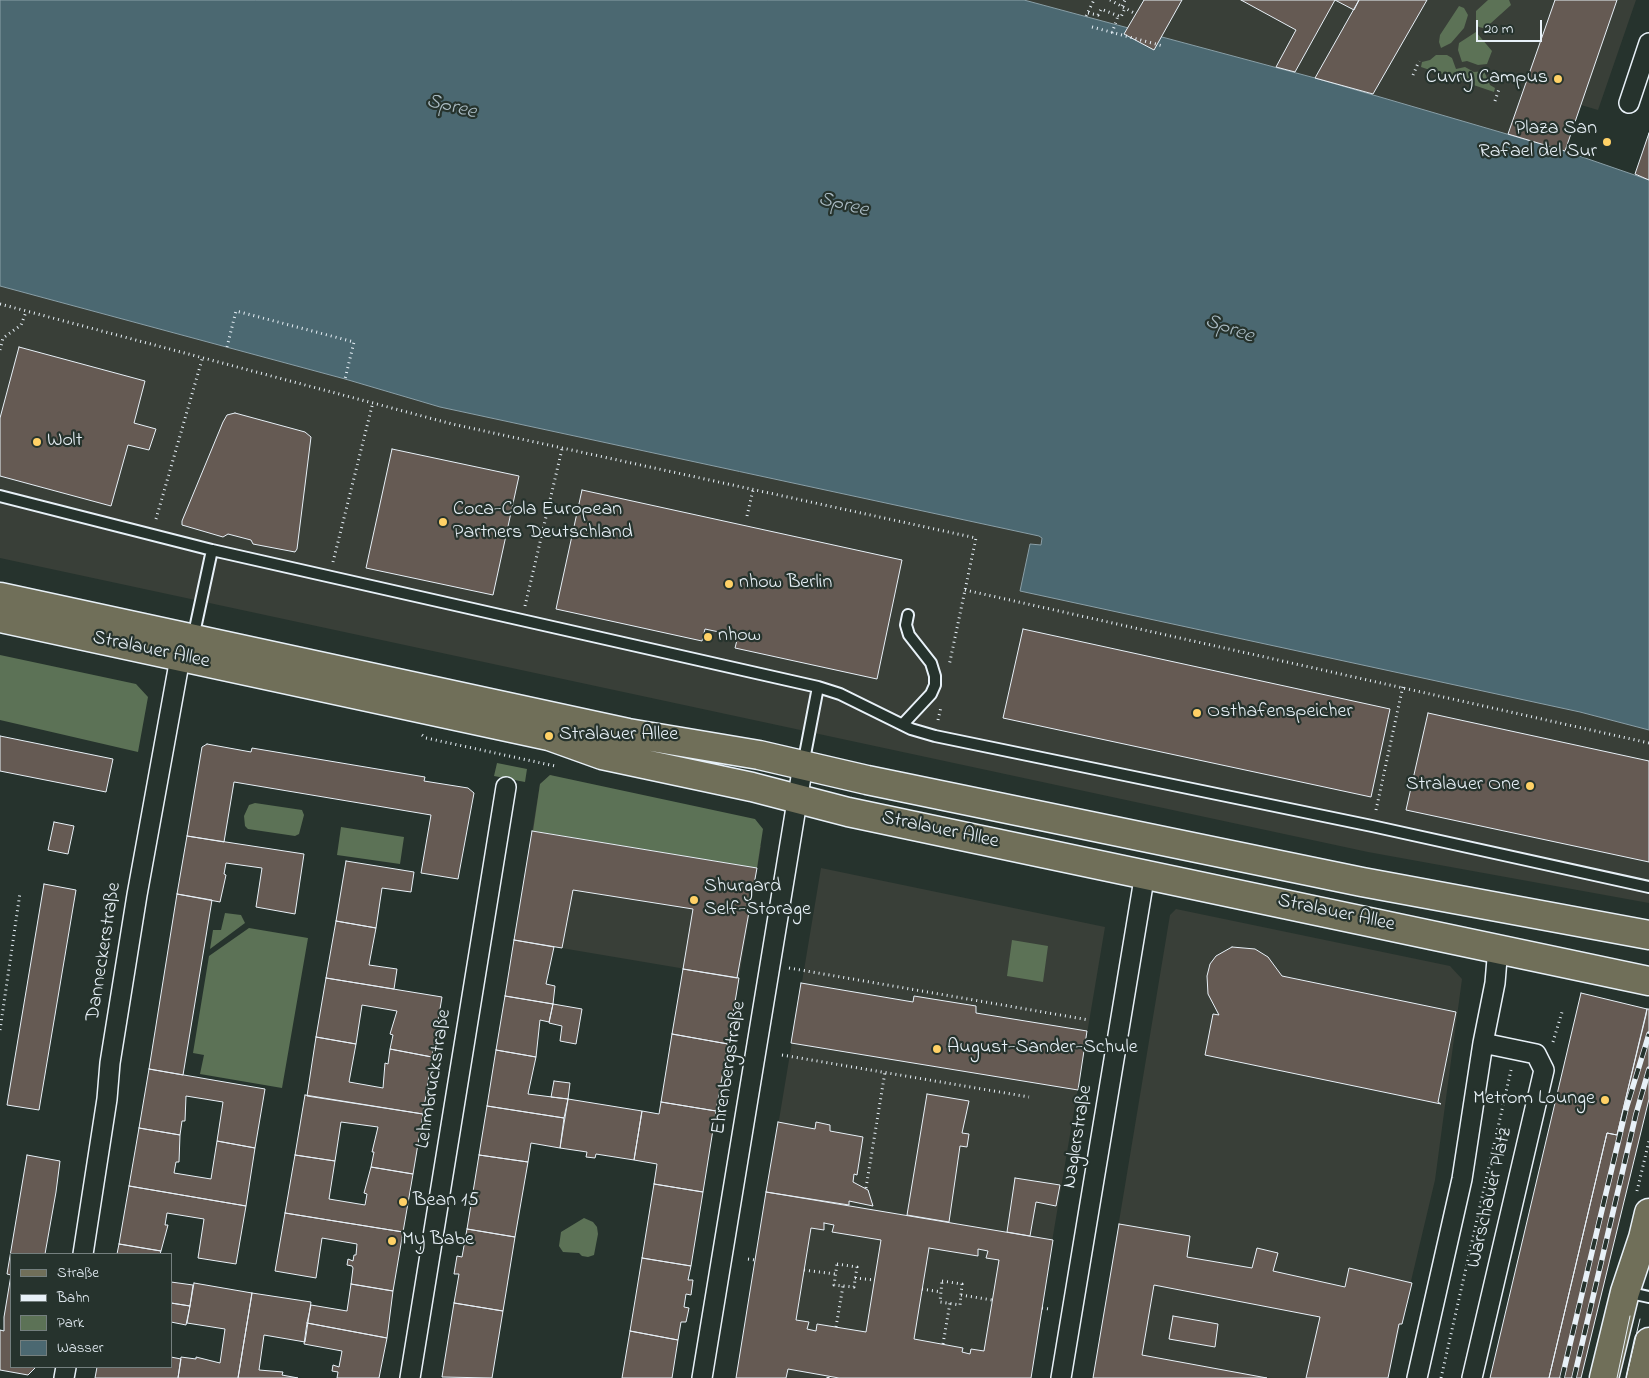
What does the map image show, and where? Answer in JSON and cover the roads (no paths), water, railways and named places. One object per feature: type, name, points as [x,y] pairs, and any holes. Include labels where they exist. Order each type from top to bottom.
[{"type":"main road","name":"Stralauer Allee","points":[[0,598],[187,648],[549,736],[602,755],[752,787],[798,800],[1649,980]]},
{"type":"main road","name":"Stralauer Allee","points":[[0,618],[187,648],[628,733],[759,755],[867,780],[1362,882],[1649,935]]},
{"type":"main road","points":[[1604,1378],[1637,1294],[1643,1238],[1649,1213]]},
{"type":"main road","points":[[1641,1378],[1649,1342]]},
{"type":"street","points":[[1629,103],[1649,42]]},
{"type":"street","name":"Danneckerstraße","points":[[83,1253],[107,1099],[110,1063],[140,876],[187,648]]},
{"type":"street","name":"Ehrenbergstraße","points":[[702,1378],[803,765]]},
{"type":"street","name":"Lehmbruckstraße","points":[[410,1378],[506,787]]},
{"type":"street","name":"Naglerstraße","points":[[1062,1378],[1145,873]]},
{"type":"street","name":"Warschauer Platz","points":[[1417,1378],[1462,1179],[1483,1043],[1495,983],[1498,947]]},
{"type":"street","name":"Warschauer Platz","points":[[1472,1378],[1544,1070],[1536,1054],[1483,1043]]},
{"type":"lane","points":[[0,496],[212,550],[818,687],[840,694],[903,724],[935,736],[1372,826],[1649,886]]},
{"type":"lane","points":[[187,648],[212,550]]},
{"type":"lane","points":[[903,724],[931,694],[935,685],[935,676],[931,663],[909,635],[906,625],[908,615]]},
{"type":"lane","points":[[803,765],[818,687]]},
{"type":"water","name":"Spree","points":[[0,0],[1024,0],[1315,78],[1565,151],[1649,180],[1649,730],[1580,712],[1020,591],[1030,544],[1041,545],[1042,538],[1039,536],[440,407],[345,379],[0,286]]},
{"type":"tram line","points":[[1617,1378],[1630,1316]]},
{"type":"tram line","points":[[1626,1378],[1640,1319]]},
{"type":"railway","points":[[1562,1378],[1626,1109],[1649,1034]]},
{"type":"railway","points":[[1574,1378],[1636,1114],[1649,1069]]},
{"type":"place","name":"Cuvry Campus","points":[[1558,79]]},
{"type":"place","name":"Plaza San Rafael del Sur","points":[[1607,142]]},
{"type":"place","name":"Wolt","points":[[37,442]]},
{"type":"place","name":"Coca-Cola European Partners Deutschland","points":[[443,522]]},
{"type":"place","name":"nhow Berlin","points":[[729,584]]},
{"type":"place","name":"nhow","points":[[708,637]]},
{"type":"place","name":"Osthafenspeicher","points":[[1197,713]]},
{"type":"place","name":"Stralauer Allee","points":[[549,736]]},
{"type":"place","name":"Stralauer One","points":[[1530,786]]},
{"type":"place","name":"Shurgard Self-Storage","points":[[694,900]]},
{"type":"place","name":"August-Sander-Schule","points":[[937,1049]]},
{"type":"place","name":"Metrom Lounge","points":[[1605,1100]]},
{"type":"place","name":"Bean 15","points":[[403,1202]]},
{"type":"place","name":"My Babe","points":[[392,1241]]}]
